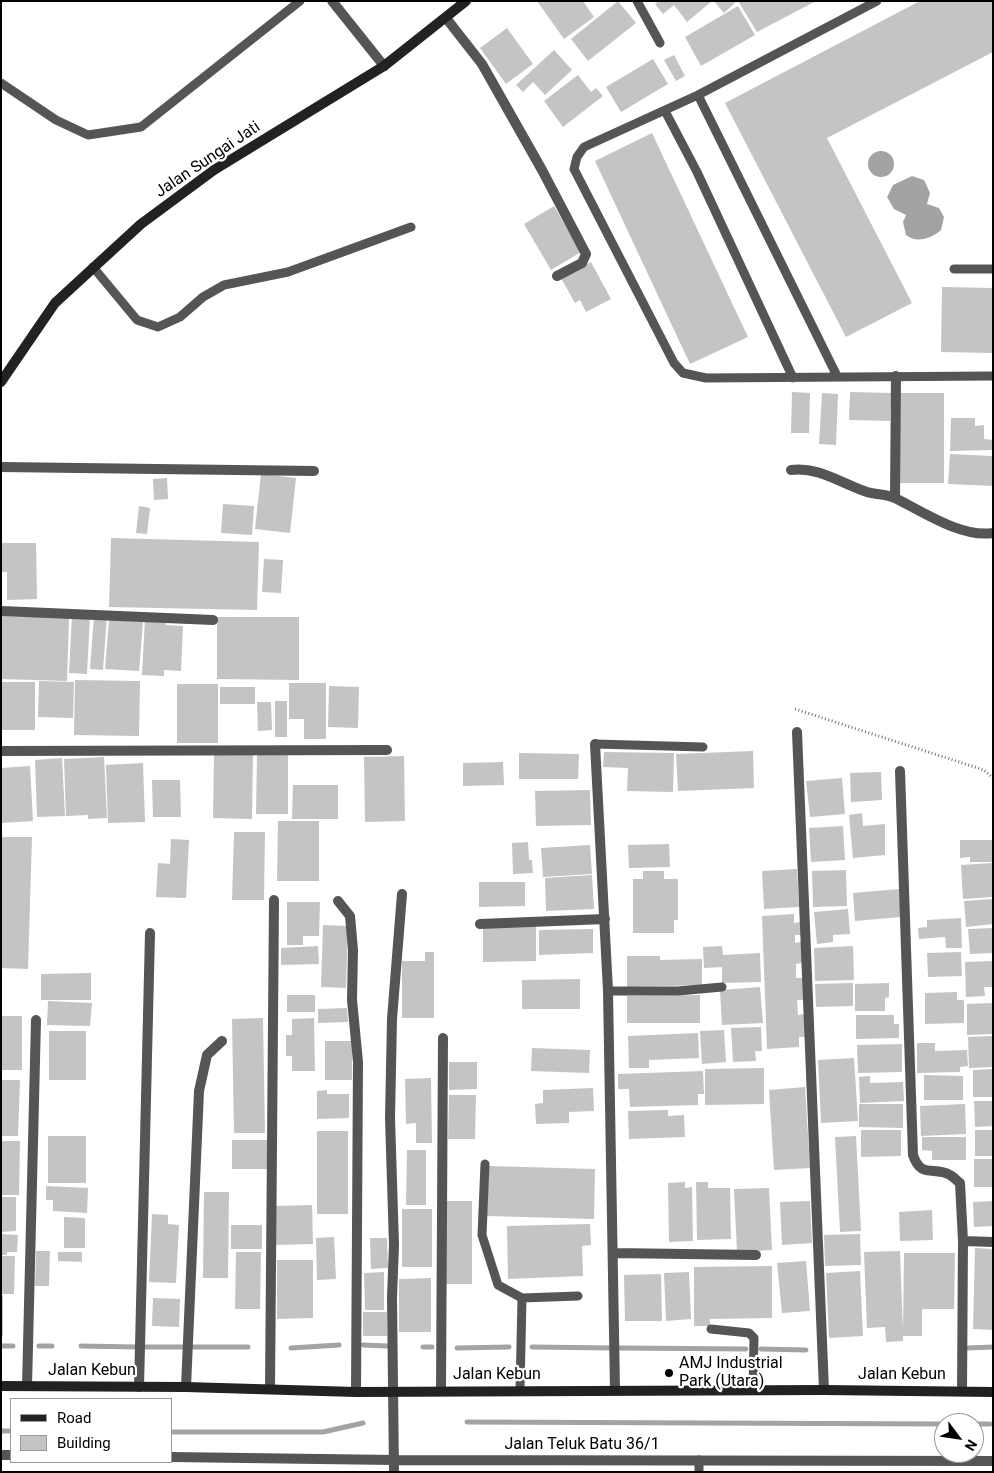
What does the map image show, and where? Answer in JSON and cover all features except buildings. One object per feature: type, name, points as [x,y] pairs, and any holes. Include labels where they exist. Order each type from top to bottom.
[{"type":"main road","name":"Jalan Sungai Jati","points":[[1,382],[55,303],[141,224],[214,170],[384,66],[466,1]]},
{"type":"main road","name":"Jalan Kebun","points":[[1,1386],[186,1387],[356,1392],[520,1390],[962,1390],[993,1392]]},
{"type":"street","points":[[332,1],[384,66]]},
{"type":"street","points":[[446,18],[482,64],[542,170],[586,254],[582,263],[557,276]]},
{"type":"street","points":[[895,497],[896,376]]},
{"type":"street","points":[[1,467],[314,471]]},
{"type":"street","points":[[791,470],[805,468],[868,492],[895,497],[941,522],[976,532],[993,533]]},
{"type":"street","points":[[1,611],[212,620]]},
{"type":"street","points":[[797,732],[824,1390]]},
{"type":"street","points":[[595,744],[608,991],[615,1390]]},
{"type":"street","points":[[1,751],[387,750]]},
{"type":"street","points":[[900,771],[913,1155],[917,1165],[924,1170],[950,1174],[960,1183],[963,1242],[962,1390]]},
{"type":"street","points":[[394,1472],[392,1297],[394,1245],[390,1118],[392,1019],[402,894]]},
{"type":"street","points":[[270,1389],[274,900]]},
{"type":"street","points":[[338,900],[350,916],[354,950],[352,1000],[358,1062],[356,1392]]},
{"type":"street","points":[[480,924],[604,919]]},
{"type":"street","points":[[139,1387],[150,933]]},
{"type":"street","points":[[26,1386],[36,1020]]},
{"type":"street","points":[[442,1391],[443,1038]]},
{"type":"street","points":[[186,1387],[199,1091],[207,1055],[222,1041]]},
{"type":"street","points":[[963,1242],[993,1242]]},
{"type":"street","points":[[614,1253],[756,1256]]},
{"type":"street","name":"Jalan Teluk Batu 36/1","points":[[172,1457],[394,1460],[993,1461]]},
{"type":"lane","points":[[1,84],[56,120],[88,134],[141,127],[300,1]]},
{"type":"lane","points":[[637,1],[660,43]]},
{"type":"lane","points":[[877,1],[698,95],[584,147],[577,158],[574,169],[674,363],[683,373],[706,378],[993,376]]},
{"type":"lane","points":[[698,95],[837,376]]},
{"type":"lane","points":[[665,111],[697,172],[793,378]]},
{"type":"lane","points":[[93,267],[137,320],[158,327],[180,317],[203,297],[224,285],[288,272],[411,227]]},
{"type":"lane","points":[[954,269],[993,269]]},
{"type":"lane","points":[[595,744],[703,747]]},
{"type":"lane","points":[[608,991],[678,991],[722,987]]},
{"type":"lane","points":[[485,1164],[482,1235],[498,1285],[522,1298],[578,1296]]},
{"type":"lane","points":[[520,1390],[522,1298]]},
{"type":"lane","points":[[711,1329],[749,1333],[754,1338],[753,1390]]},
{"type":"lane","points":[[699,1460],[699,1472]]},
{"type":"path","points":[[795,709],[984,770],[993,778]]},
{"type":"shaded area","points":[[881,151],[890,155],[894,164],[890,173],[881,177],[872,173],[868,164],[872,155]]},
{"type":"shaded area","points":[[912,176],[924,180],[930,193],[927,204],[939,208],[944,217],[941,230],[924,239],[910,238],[906,235],[903,222],[906,215],[894,209],[887,197],[893,185]]},
{"type":"waterway","points":[[291,1348],[339,1345]]},
{"type":"waterway","points":[[363,1345],[387,1346]]},
{"type":"waterway","points":[[1,1346],[13,1346]]},
{"type":"waterway","points":[[39,1346],[52,1346]]},
{"type":"waterway","points":[[81,1346],[136,1347]]},
{"type":"waterway","points":[[145,1347],[182,1347]]},
{"type":"waterway","points":[[194,1347],[248,1347]]},
{"type":"waterway","points":[[423,1347],[432,1347]]},
{"type":"waterway","points":[[457,1348],[509,1347]]},
{"type":"waterway","points":[[532,1347],[611,1348]]},
{"type":"waterway","points":[[967,1348],[993,1347]]},
{"type":"waterway","points":[[620,1348],[746,1349]]},
{"type":"waterway","points":[[761,1349],[806,1350]]},
{"type":"waterway","points":[[467,1422],[934,1424]]},
{"type":"waterway","points":[[172,1432],[323,1432],[363,1423]]},
{"type":"waterway","points":[[984,1424],[990,1424]]},
{"type":"waterway","points":[[1,1431],[10,1431]]},
{"type":"place","name":"AMJ Industrial Park (Utara)","points":[[669,1373]]}]
